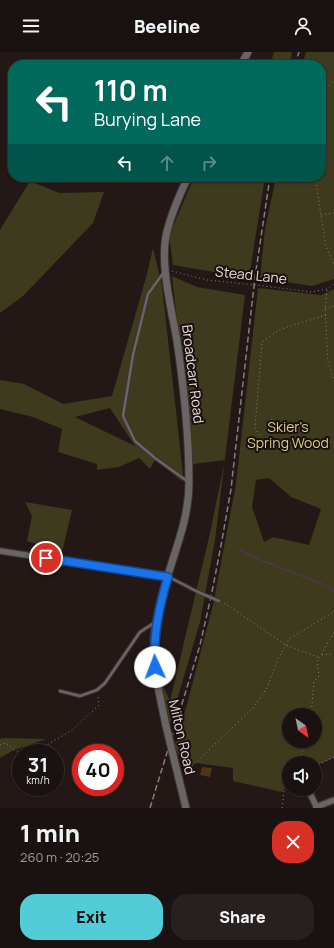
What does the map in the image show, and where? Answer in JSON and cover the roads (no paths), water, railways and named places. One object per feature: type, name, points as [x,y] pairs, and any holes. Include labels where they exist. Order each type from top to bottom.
[{"type":"street","name":"Broadcarr Road","points":[[168,577],[186,511],[189,483],[185,406],[177,342],[165,270],[165,237],[186,182]]},
{"type":"street","points":[[0,551],[168,577]]},
{"type":"street","name":"Milton Road","points":[[168,577],[161,599],[154,638],[156,675],[166,726],[186,808]]},
{"type":"street","points":[[311,796],[316,808],[334,800]]},
{"type":"lane","points":[[165,270],[148,294],[133,355],[123,416],[135,441],[189,483]]},
{"type":"lane","points":[[168,577],[219,601]]},
{"type":"lane","points":[[60,691],[80,696],[97,690],[105,683],[140,632],[157,622]]},
{"type":"waterway","points":[[239,550],[325,585],[334,591]]},
{"type":"railway","points":[[297,60],[299,52]]},
{"type":"railway","points":[[150,808],[200,645],[222,540],[231,489],[255,277],[269,182]]},
{"type":"park label","name":"Skier's Spring Wood","points":[[288,436]]}]
